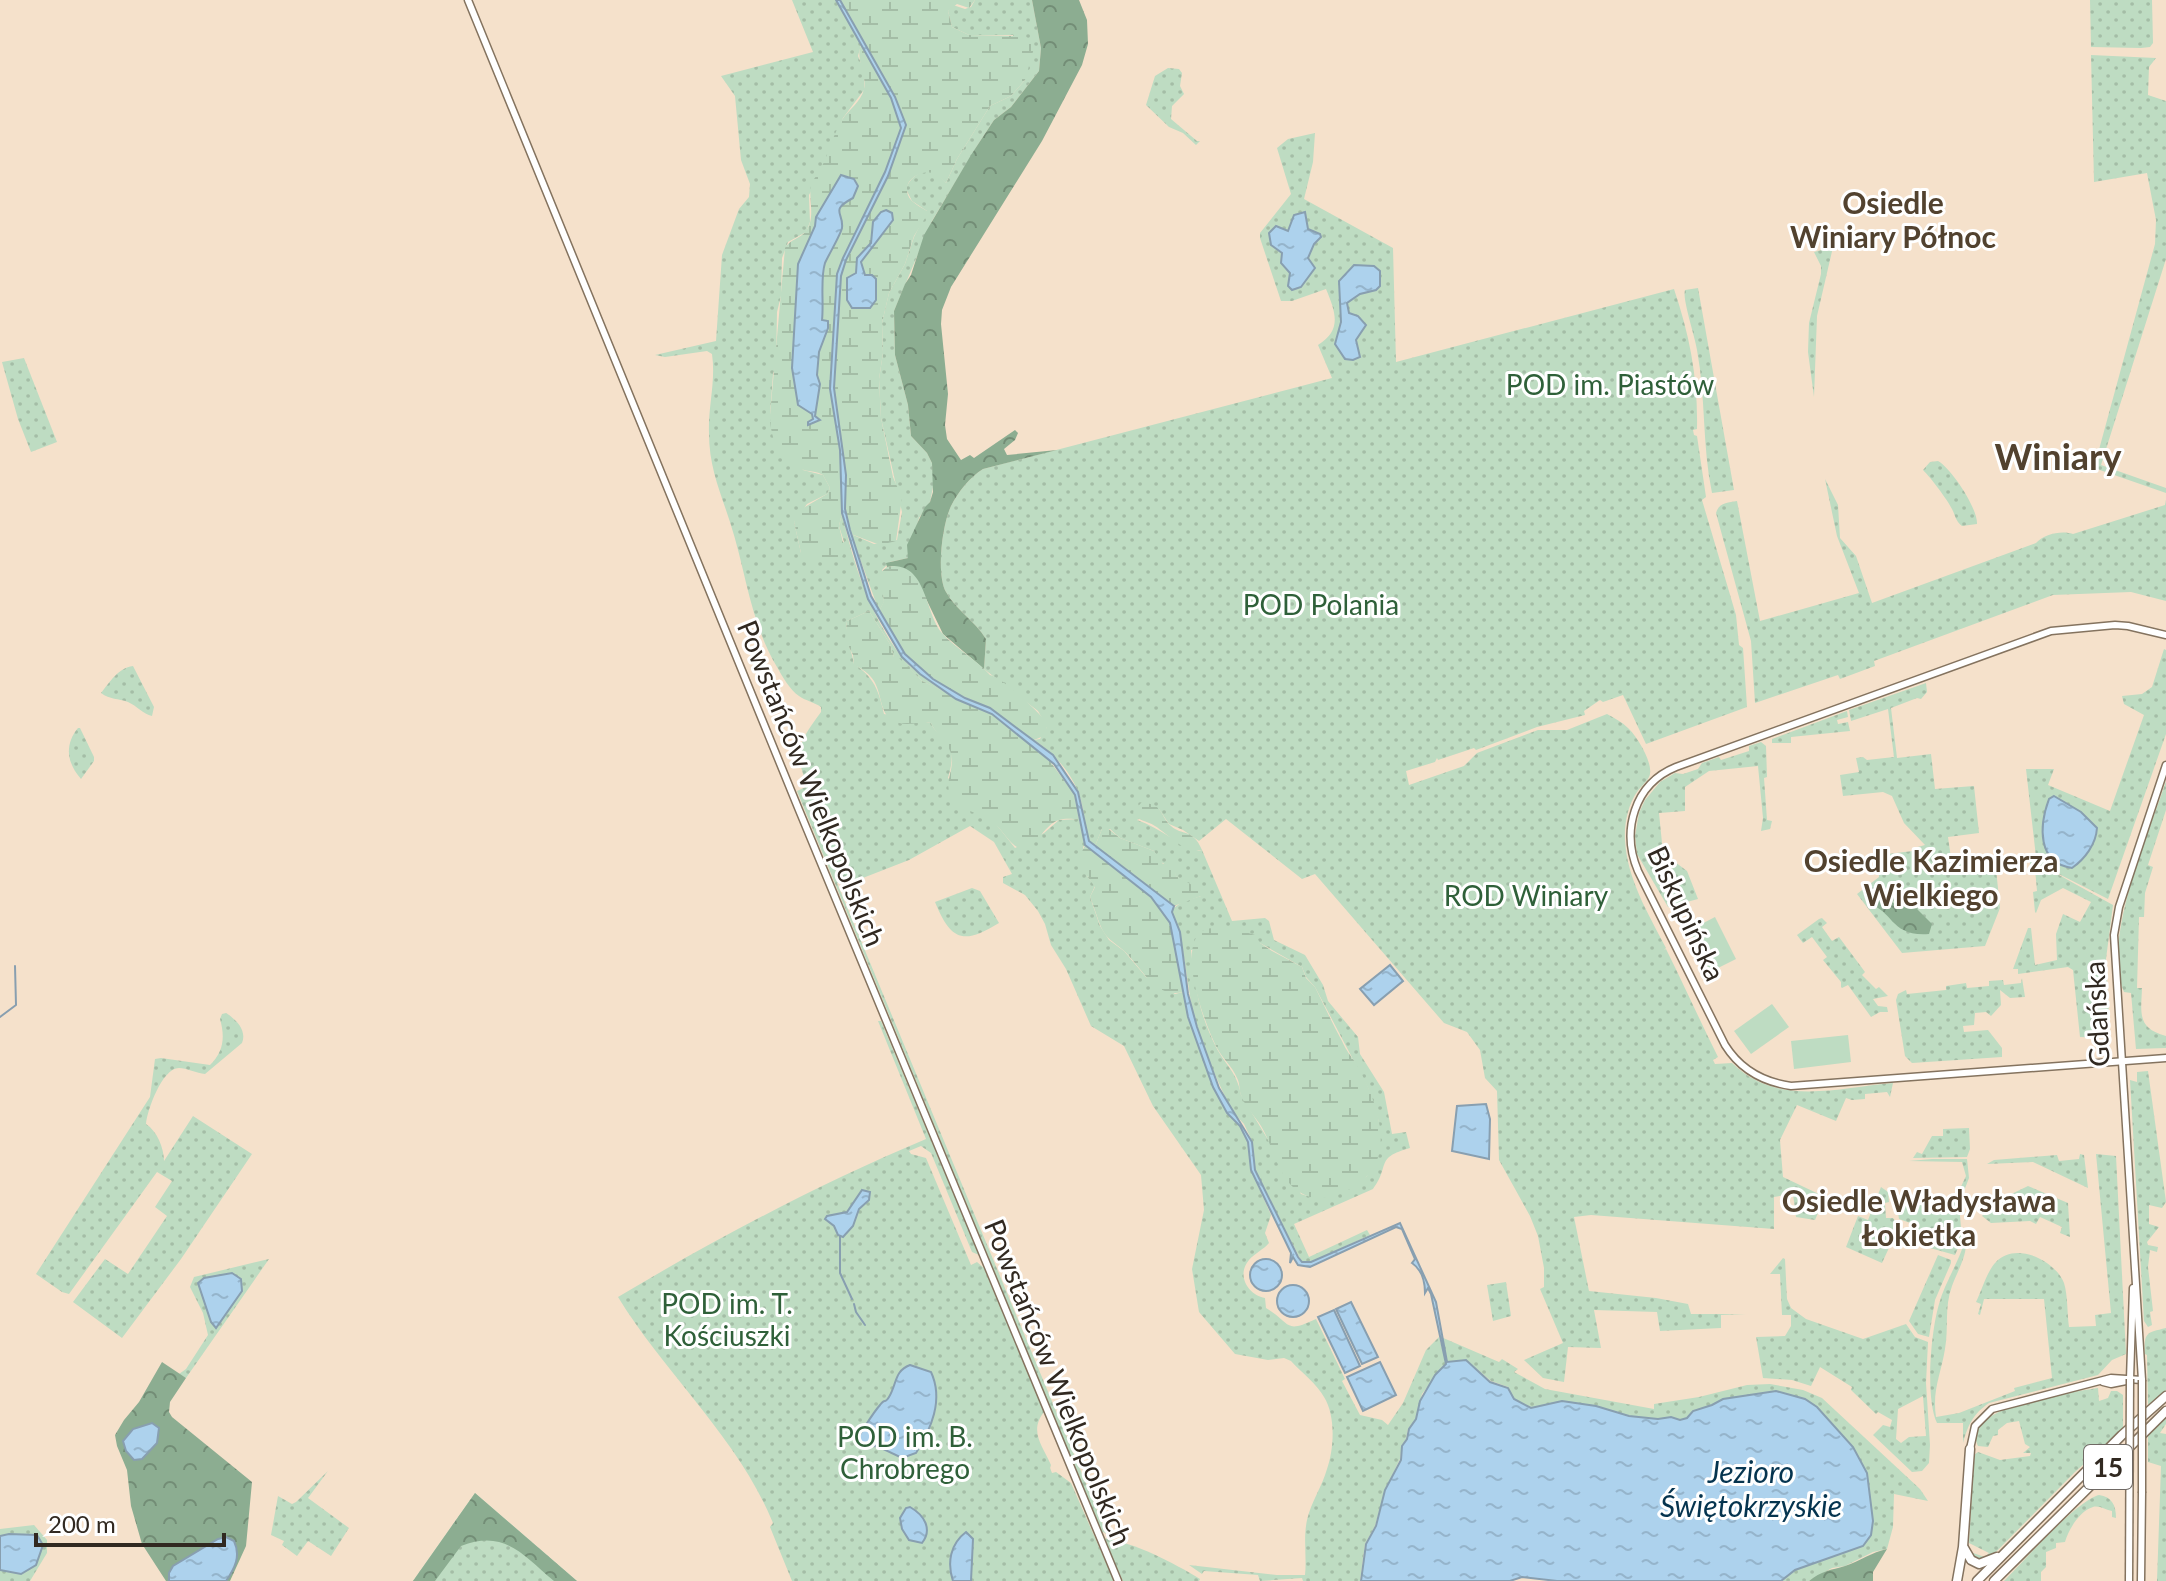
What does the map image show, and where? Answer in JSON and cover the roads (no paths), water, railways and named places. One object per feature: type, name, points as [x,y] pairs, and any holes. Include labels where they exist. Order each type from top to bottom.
[{"type":"main road","name":"15","points":[[1977,1581],[2122,1435],[2166,1396]]},
{"type":"main road","name":"15","points":[[1996,1581],[2166,1411]]},
{"type":"main road","points":[[1957,1581],[1963,1547],[1970,1449]]},
{"type":"main road","points":[[1963,1547],[1971,1560],[1979,1564],[1995,1559],[2015,1543]]},
{"type":"street","name":"Powstańców Wielkopolskich","points":[[468,0],[1118,1581]]},
{"type":"street","name":"Biskupińska","points":[[2121,1061],[1791,1086],[1758,1077],[1739,1062],[1725,1045],[1635,865],[1630,828],[1636,805],[1654,779],[1668,770],[2051,631],[2115,625],[2163,636]]},
{"type":"street","name":"Gdańska","points":[[2141,1581],[2142,1354],[2114,959],[2116,921],[2166,765]]},
{"type":"street","points":[[2121,1061],[2166,1058]]},
{"type":"street","name":"Gdańska","points":[[2129,1581],[2129,1354],[2134,1269]]},
{"type":"street","points":[[1970,1449],[1975,1426],[1992,1409],[2103,1382],[2111,1384],[2130,1379],[2142,1380]]},
{"type":"water","name":"Jezioro Świętokrzyskie","points":[[836,0],[840,0],[895,97],[906,125],[888,176],[841,276],[834,388],[846,475],[845,509],[871,596],[905,654],[933,679],[965,698],[990,708],[1053,755],[1078,792],[1089,841],[1174,906],[1172,912],[1180,932],[1188,994],[1197,1027],[1219,1088],[1252,1142],[1255,1170],[1298,1257],[1302,1262],[1311,1262],[1400,1223],[1436,1302],[1447,1362],[1466,1360],[1490,1382],[1508,1388],[1514,1399],[1531,1408],[1562,1401],[1596,1406],[1629,1416],[1680,1420],[1723,1399],[1776,1391],[1805,1399],[1817,1407],[1853,1447],[1867,1473],[1873,1521],[1871,1535],[1863,1546],[1795,1570],[1781,1581],[1557,1581],[1522,1577],[1510,1581],[1361,1581],[1366,1544],[1376,1526],[1385,1490],[1401,1460],[1402,1446],[1416,1419],[1420,1401],[1435,1375],[1446,1364],[1431,1294],[1428,1288],[1425,1293],[1422,1276],[1412,1263],[1415,1259],[1402,1229],[1396,1227],[1310,1267],[1298,1265],[1293,1257],[1290,1263],[1291,1253],[1251,1170],[1248,1142],[1213,1087],[1188,1017],[1170,923],[1151,897],[1085,845],[1075,795],[1054,764],[992,714],[956,699],[920,674],[902,657],[868,599],[842,513],[840,450],[830,389],[837,274],[885,172],[901,128],[891,98]]},
{"type":"water","points":[[841,175],[854,179],[858,186],[853,198],[841,206],[842,228],[825,263],[822,320],[828,321],[828,328],[819,352],[817,375],[820,384],[815,416],[820,420],[808,425],[813,419],[812,414],[798,405],[792,368],[798,264],[816,217]]},
{"type":"water","points":[[886,210],[892,213],[893,220],[861,262],[865,275],[876,279],[876,300],[870,308],[852,308],[847,300],[847,278],[856,273],[857,258],[871,243],[873,222]]},
{"type":"water","points":[[1305,212],[1308,229],[1321,237],[1308,258],[1315,268],[1301,287],[1292,290],[1288,286],[1290,273],[1281,263],[1282,253],[1271,245],[1269,233],[1276,226],[1288,231],[1294,215]]},
{"type":"water","points":[[1354,265],[1374,266],[1380,271],[1380,286],[1347,303],[1349,313],[1358,316],[1366,325],[1356,340],[1360,357],[1353,360],[1345,359],[1335,344],[1341,322],[1339,281]]},
{"type":"water","points":[[2054,796],[2081,812],[2097,828],[2089,851],[2072,868],[2052,859],[2044,842],[2043,820],[2049,799]]},
{"type":"water","points":[[1390,965],[1403,981],[1374,1005],[1360,989]]},
{"type":"water","points":[[1486,1104],[1490,1119],[1489,1159],[1452,1151],[1457,1106]]},
{"type":"water","points":[[862,1190],[870,1192],[869,1200],[859,1209],[853,1226],[843,1237],[838,1235],[834,1226],[825,1219],[847,1212]]},
{"type":"water","points":[[1266,1259],[1278,1263],[1282,1275],[1278,1287],[1266,1291],[1254,1287],[1250,1275],[1254,1263]]},
{"type":"water","points":[[232,1273],[241,1279],[242,1291],[216,1328],[211,1322],[198,1283],[204,1278]]},
{"type":"water","points":[[1293,1285],[1305,1289],[1309,1301],[1305,1313],[1293,1317],[1281,1313],[1277,1301],[1281,1289]]},
{"type":"water","points":[[1351,1302],[1378,1357],[1362,1364],[1336,1309]]},
{"type":"water","points":[[1334,1310],[1360,1366],[1345,1373],[1318,1317]]},
{"type":"water","points":[[1380,1362],[1396,1395],[1363,1411],[1347,1377]]},
{"type":"water","points":[[910,1365],[931,1372],[936,1393],[931,1424],[916,1453],[902,1458],[877,1446],[862,1447],[856,1444],[862,1430],[889,1397],[898,1374]]},
{"type":"water","points":[[152,1423],[159,1428],[157,1443],[142,1459],[134,1460],[126,1451],[123,1441],[133,1429]]},
{"type":"water","points":[[910,1507],[919,1514],[927,1528],[922,1543],[909,1540],[902,1529],[900,1518]]},
{"type":"water","points":[[966,1532],[973,1539],[971,1581],[953,1581],[951,1554],[956,1542]]},
{"type":"water","points":[[37,1535],[43,1545],[36,1565],[21,1574],[0,1570],[0,1536]]},
{"type":"water","points":[[226,1537],[234,1541],[237,1557],[226,1581],[169,1581],[173,1566]]},
{"type":"waterway","points":[[0,1017],[16,1005],[15,966]]},
{"type":"waterway","points":[[840,1236],[840,1273],[852,1299]]},
{"type":"waterway","points":[[854,1304],[865,1325]]},
{"type":"district","name":"Osiedle Winiary Północ","points":[[1893,219]]},
{"type":"district","name":"Winiary","points":[[2058,456]]},
{"type":"district","name":"Osiedle Kazimierza Wielkiego","points":[[1931,877]]},
{"type":"district","name":"Osiedle Władysława Łokietka","points":[[1919,1217]]},
{"type":"park label","name":"POD im. Piastów","points":[[1610,384]]},
{"type":"park label","name":"POD Polania","points":[[1321,604]]},
{"type":"park label","name":"ROD Winiary","points":[[1526,895]]},
{"type":"park label","name":"POD im. T. Kościuszki","points":[[727,1319]]},
{"type":"park label","name":"POD im. B. Chrobrego","points":[[905,1452]]}]
